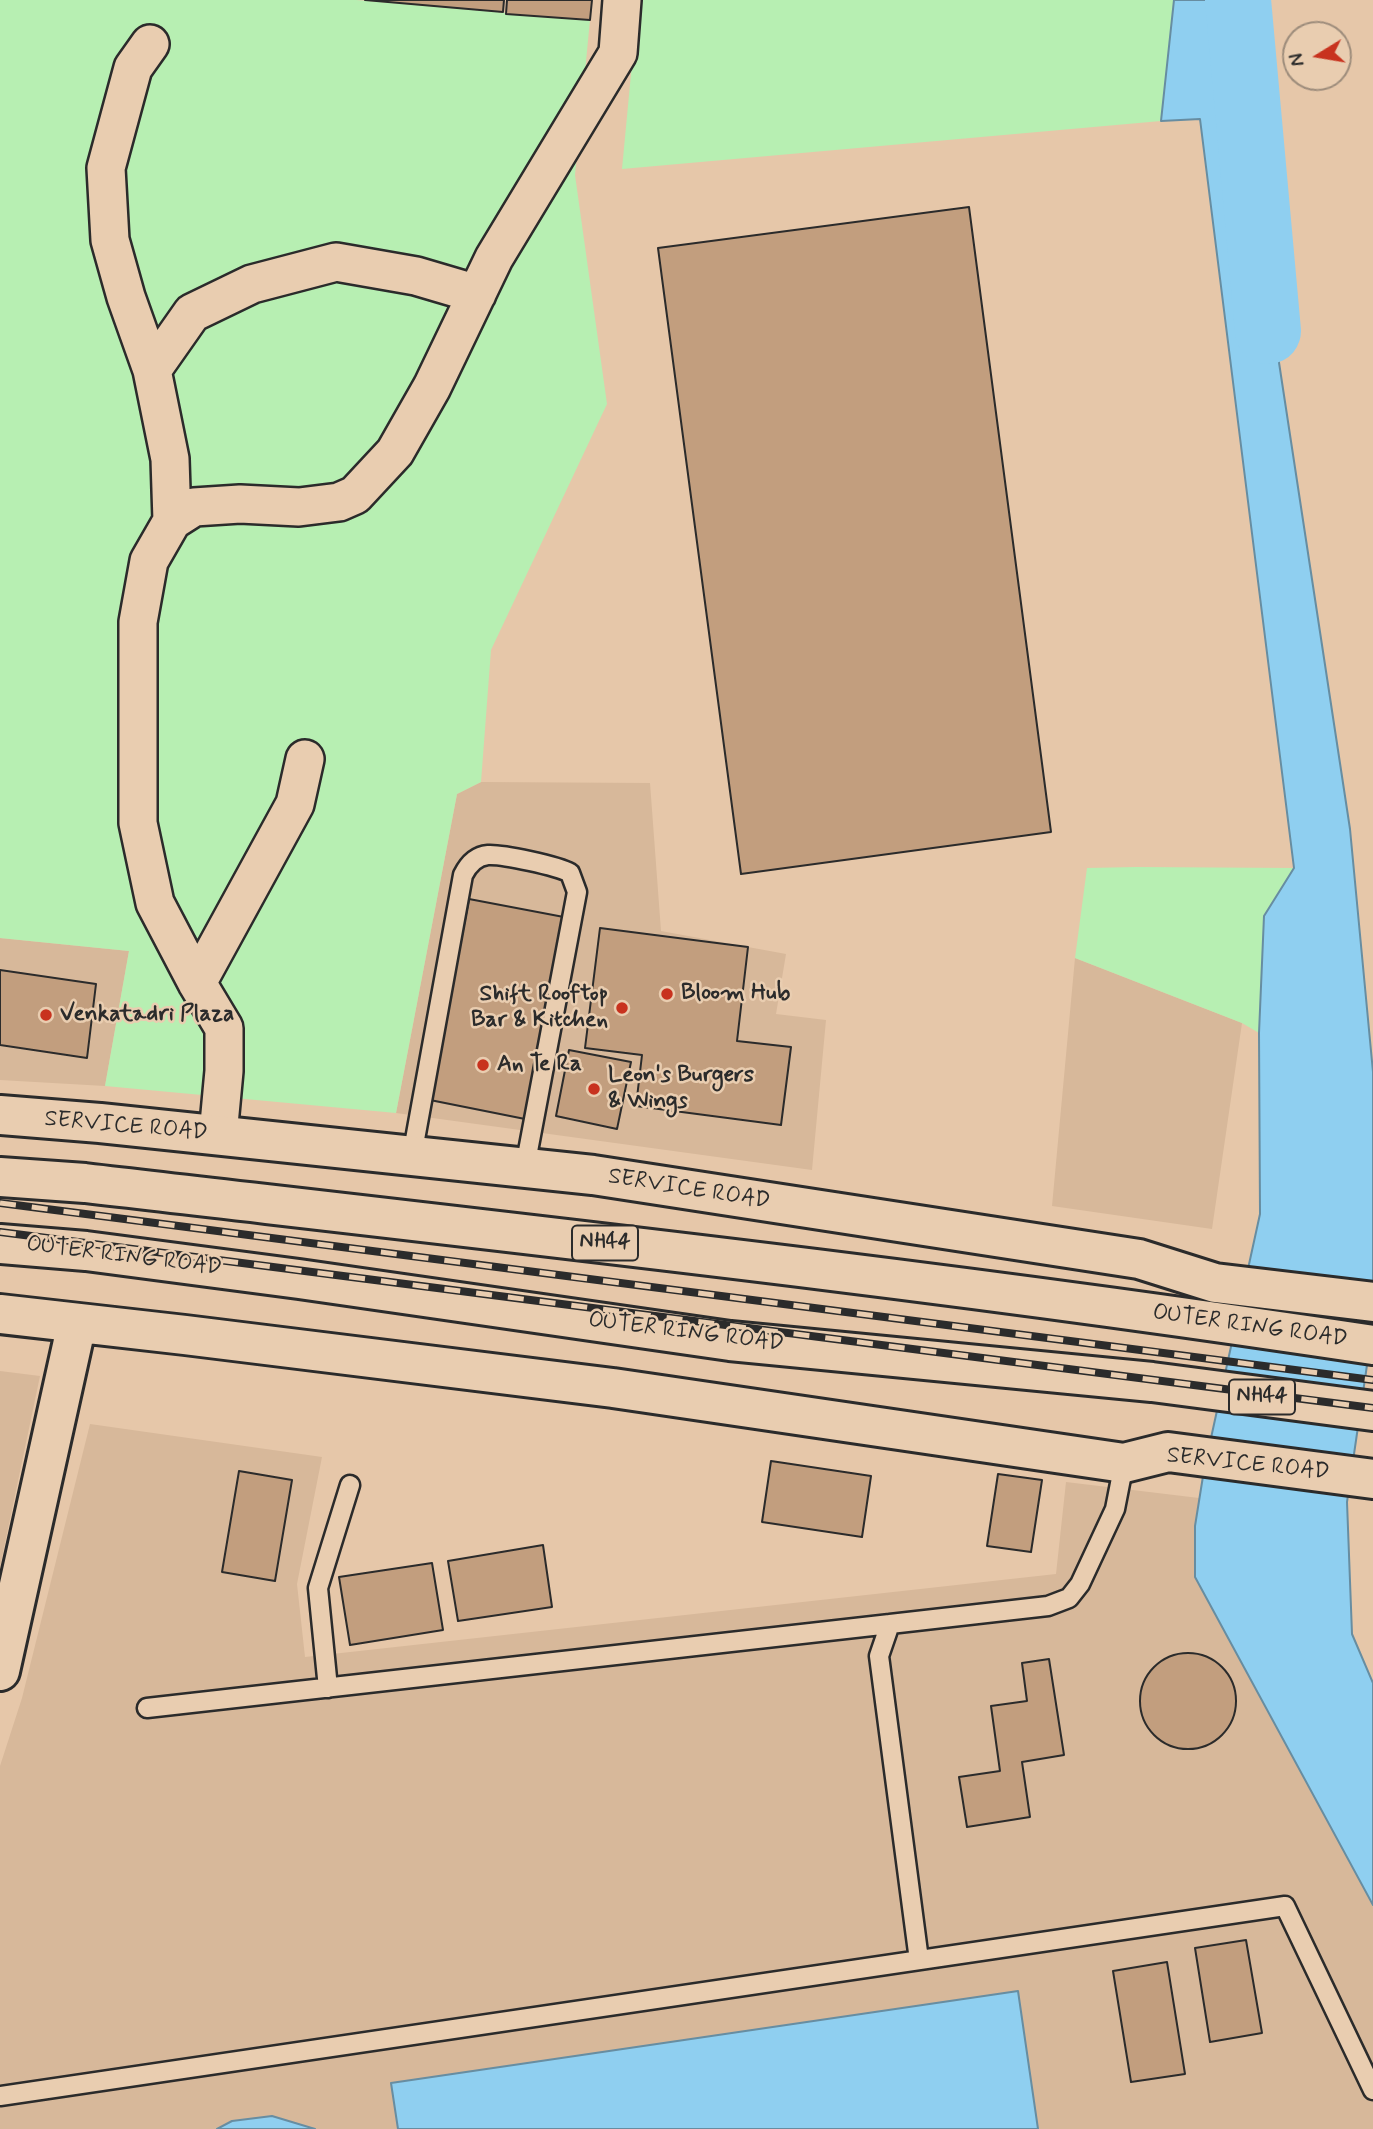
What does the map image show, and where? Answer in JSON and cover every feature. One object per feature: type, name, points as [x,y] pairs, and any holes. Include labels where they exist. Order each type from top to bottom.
[{"type":"main road","name":"SERVICE ROAD","points":[[0,1115],[593,1175],[1139,1259],[1215,1283],[1373,1302]]},
{"type":"main road","name":"OUTER RING ROAD","points":[[0,1177],[85,1183],[744,1259],[1209,1320],[1373,1345]]},
{"type":"main road","name":"OUTER RING ROAD","points":[[0,1244],[86,1251],[299,1279],[730,1341],[1152,1382],[1373,1411]]},
{"type":"main road","name":"SERVICE ROAD","points":[[0,1314],[613,1388],[1124,1463],[1168,1452],[1373,1479]]},
{"type":"main road","points":[[0,1671],[77,1323]]},
{"type":"street","points":[[218,1135],[224,1071],[224,1028],[155,902],[138,823],[138,622],[149,561],[172,522],[194,507],[240,504],[299,507],[340,502],[355,495],[395,452],[432,387],[494,258],[618,53],[622,0]]},
{"type":"street","points":[[150,44],[133,68],[106,168],[110,240],[152,370],[170,458],[172,522]]},
{"type":"street","points":[[152,370],[192,313],[252,284],[336,262],[416,276],[477,294]]},
{"type":"street","points":[[197,983],[295,804],[305,759]]},
{"type":"lane","points":[[412,1156],[463,875],[468,865],[488,855],[558,866],[570,873],[577,892],[525,1167]]},
{"type":"lane","points":[[147,1708],[1048,1606],[1069,1598],[1080,1584],[1115,1508],[1124,1463]]},
{"type":"lane","points":[[328,1688],[318,1588],[350,1485]]},
{"type":"lane","points":[[890,1624],[879,1656],[919,1960]]},
{"type":"lane","points":[[0,2096],[1285,1906],[1373,2090]]},
{"type":"shaded area","points":[[481,782],[650,783],[661,931],[786,954],[776,1014],[826,1020],[812,1170],[396,1113],[457,794]]},
{"type":"shaded area","points":[[0,938],[129,951],[105,1086],[0,1080]]},
{"type":"shaded area","points":[[1075,958],[1242,1023],[1212,1229],[1052,1206]]},
{"type":"shaded area","points":[[0,1371],[40,1376],[0,1567]]},
{"type":"shaded area","points":[[90,1424],[322,1457],[297,1584],[305,1657],[1056,1574],[1066,1482],[1199,1498],[1195,1526],[1195,1577],[1373,1905],[1373,2129],[0,2129],[0,1766],[22,1698]]},
{"type":"green space","points":[[0,0],[356,0],[590,20],[575,175],[607,404],[491,650],[481,782],[457,794],[396,1113],[105,1086],[129,951],[0,938]]},
{"type":"green space","points":[[638,0],[1174,0],[1161,121],[622,169]]},
{"type":"green space","points":[[1087,868],[1294,868],[1264,916],[1259,1033],[1242,1023],[1075,958]]},
{"type":"water","points":[[1174,0],[1241,0],[1250,172],[1350,829],[1373,1072],[1373,1324],[1347,1502],[1352,1634],[1373,1683],[1373,1905],[1195,1577],[1195,1526],[1204,1470],[1260,1214],[1259,1033],[1264,916],[1294,868],[1200,119],[1161,121]]},
{"type":"water","points":[[1018,1991],[1038,2129],[398,2129],[391,2083]]},
{"type":"water","points":[[272,2116],[315,2129],[217,2129],[232,2121]]},
{"type":"building","points":[[365,0],[504,0],[503,12]]},
{"type":"building","points":[[507,0],[592,0],[590,20],[506,14]]},
{"type":"building","points":[[969,207],[1051,832],[741,874],[658,248]]},
{"type":"building","points":[[469,899],[569,918],[530,1120],[430,1100]]},
{"type":"building","name":"Bloom Hub","points":[[600,928],[748,947],[737,1041],[791,1047],[781,1125],[636,1106],[642,1055],[585,1048]]},
{"type":"building","name":"Venkatadri Plaza","points":[[0,970],[96,984],[87,1058],[0,1045]]},
{"type":"building","name":"Leon's Burgers & Wings","points":[[569,1050],[631,1062],[617,1129],[556,1116]]},
{"type":"building","points":[[771,1461],[871,1476],[862,1537],[762,1522]]},
{"type":"building","points":[[239,1471],[292,1480],[275,1581],[222,1572]]},
{"type":"building","points":[[998,1474],[1042,1480],[1031,1552],[987,1546]]},
{"type":"building","points":[[543,1545],[552,1607],[458,1621],[448,1561]]},
{"type":"building","points":[[432,1563],[443,1630],[350,1645],[339,1577]]},
{"type":"building","points":[[1179,1653],[1197,1653],[1215,1661],[1228,1674],[1236,1692],[1233,1720],[1215,1741],[1197,1749],[1179,1749],[1161,1741],[1148,1728],[1140,1710],[1140,1692],[1148,1674],[1161,1661]]},
{"type":"building","points":[[1049,1659],[1064,1755],[1022,1762],[1030,1817],[967,1827],[959,1777],[1000,1771],[991,1706],[1027,1701],[1022,1663]]},
{"type":"building","points":[[1246,1940],[1262,2033],[1210,2042],[1195,1948]]},
{"type":"building","points":[[1167,1962],[1185,2074],[1131,2082],[1113,1971]]},
{"type":"waterway","points":[[1238,0],[1268,331]]},
{"type":"railway","points":[[0,1203],[1373,1380]]},
{"type":"railway","points":[[0,1232],[1373,1408]]},
{"type":"place","name":"Bloom Hub","points":[[667,994]]},
{"type":"place","name":"Shift Rooftop Bar & Kitchen","points":[[622,1008]]},
{"type":"place","name":"Venkatadri Plaza","points":[[46,1015]]},
{"type":"place","name":"An Te Ra","points":[[483,1065]]},
{"type":"place","name":"Leon's Burgers & Wings","points":[[594,1089]]}]
